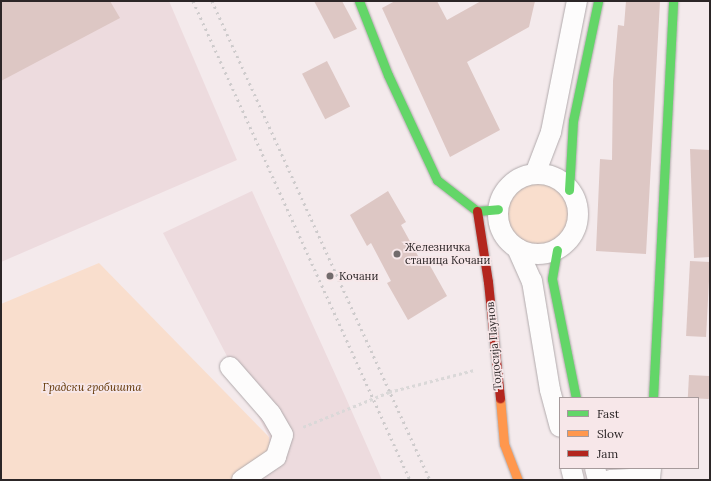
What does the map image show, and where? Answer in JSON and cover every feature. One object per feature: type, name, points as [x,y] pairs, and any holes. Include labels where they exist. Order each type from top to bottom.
[{"type":"street","points":[[359,1],[388,75],[437,180],[478,211],[498,209]]},
{"type":"street","points":[[535,174],[551,132],[577,1]]},
{"type":"street","points":[[569,190],[573,121],[598,1]]},
{"type":"street","points":[[653,397],[673,1]]},
{"type":"street","points":[[516,248],[530,253],[544,254],[557,250],[567,241],[575,229],[578,216],[575,202],[569,190],[558,180],[535,174],[512,183],[504,193],[498,209],[500,228],[506,239],[516,248],[532,281],[550,390],[559,423]]},
{"type":"street","name":"Тодосија Паунов","points":[[478,211],[488,282],[504,444],[518,480]]},
{"type":"street","points":[[557,250],[552,279],[576,397]]},
{"type":"street","points":[[230,367],[271,414],[283,435],[276,457],[242,480]]},
{"type":"street","points":[[571,469],[574,480]]},
{"type":"street","points":[[595,469],[598,480]]},
{"type":"street","points":[[610,480],[650,478],[651,469]]},
{"type":"path","points":[[283,435],[389,392],[496,365]]},
{"type":"shaded area","points":[[1,1],[169,1],[237,160],[1,262]]},
{"type":"shaded area","points":[[252,191],[382,480],[236,480],[269,437],[163,233]]},
{"type":"green space","points":[[530,179],[544,179],[557,185],[566,194],[570,200],[572,214],[570,228],[562,239],[551,247],[544,249],[530,249],[523,247],[512,239],[504,228],[502,221],[502,207],[504,200],[512,189],[523,181]]},
{"type":"green space","name":"Градски гробишта","points":[[99,263],[269,437],[270,454],[236,480],[1,480],[1,304]]},
{"type":"building","points":[[1,1],[110,1],[120,18],[1,81]]},
{"type":"building","points":[[314,1],[342,1],[357,29],[334,39]]},
{"type":"building","points":[[395,1],[437,1],[447,20],[481,1],[535,1],[529,27],[467,62],[500,130],[450,157],[382,8]]},
{"type":"building","points":[[626,1],[660,1],[646,254],[596,251],[600,159],[612,160],[613,81],[618,25],[624,26]]},
{"type":"building","points":[[327,61],[350,106],[325,119],[302,74]]},
{"type":"building","points":[[690,149],[710,150],[710,257],[694,258]]},
{"type":"building","name":"Железничка станица Кочани","points":[[388,191],[406,222],[401,225],[423,265],[428,262],[447,296],[408,320],[387,283],[391,281],[371,243],[367,246],[350,215]]},
{"type":"building","points":[[690,261],[710,262],[706,337],[686,336]]},
{"type":"building","points":[[689,375],[710,376],[709,399],[688,397]]},
{"type":"railway","points":[[193,1],[410,480]]},
{"type":"railway","points":[[212,1],[430,480]]},
{"type":"traffic: fast","points":[[359,1],[388,75],[437,180],[477,211],[498,209]]},
{"type":"traffic: fast","points":[[569,190],[573,121],[598,1]]},
{"type":"traffic: fast","points":[[653,397],[673,1]]},
{"type":"traffic: fast","points":[[557,250],[552,279],[576,397]]},
{"type":"traffic: slow","points":[[500,398],[504,444],[518,480]]},
{"type":"traffic: jam","points":[[477,211],[488,282],[500,398]]},
{"type":"place","name":"Железничка станица Кочани","points":[[397,254]]},
{"type":"place","name":"Кочани","points":[[330,276]]}]
